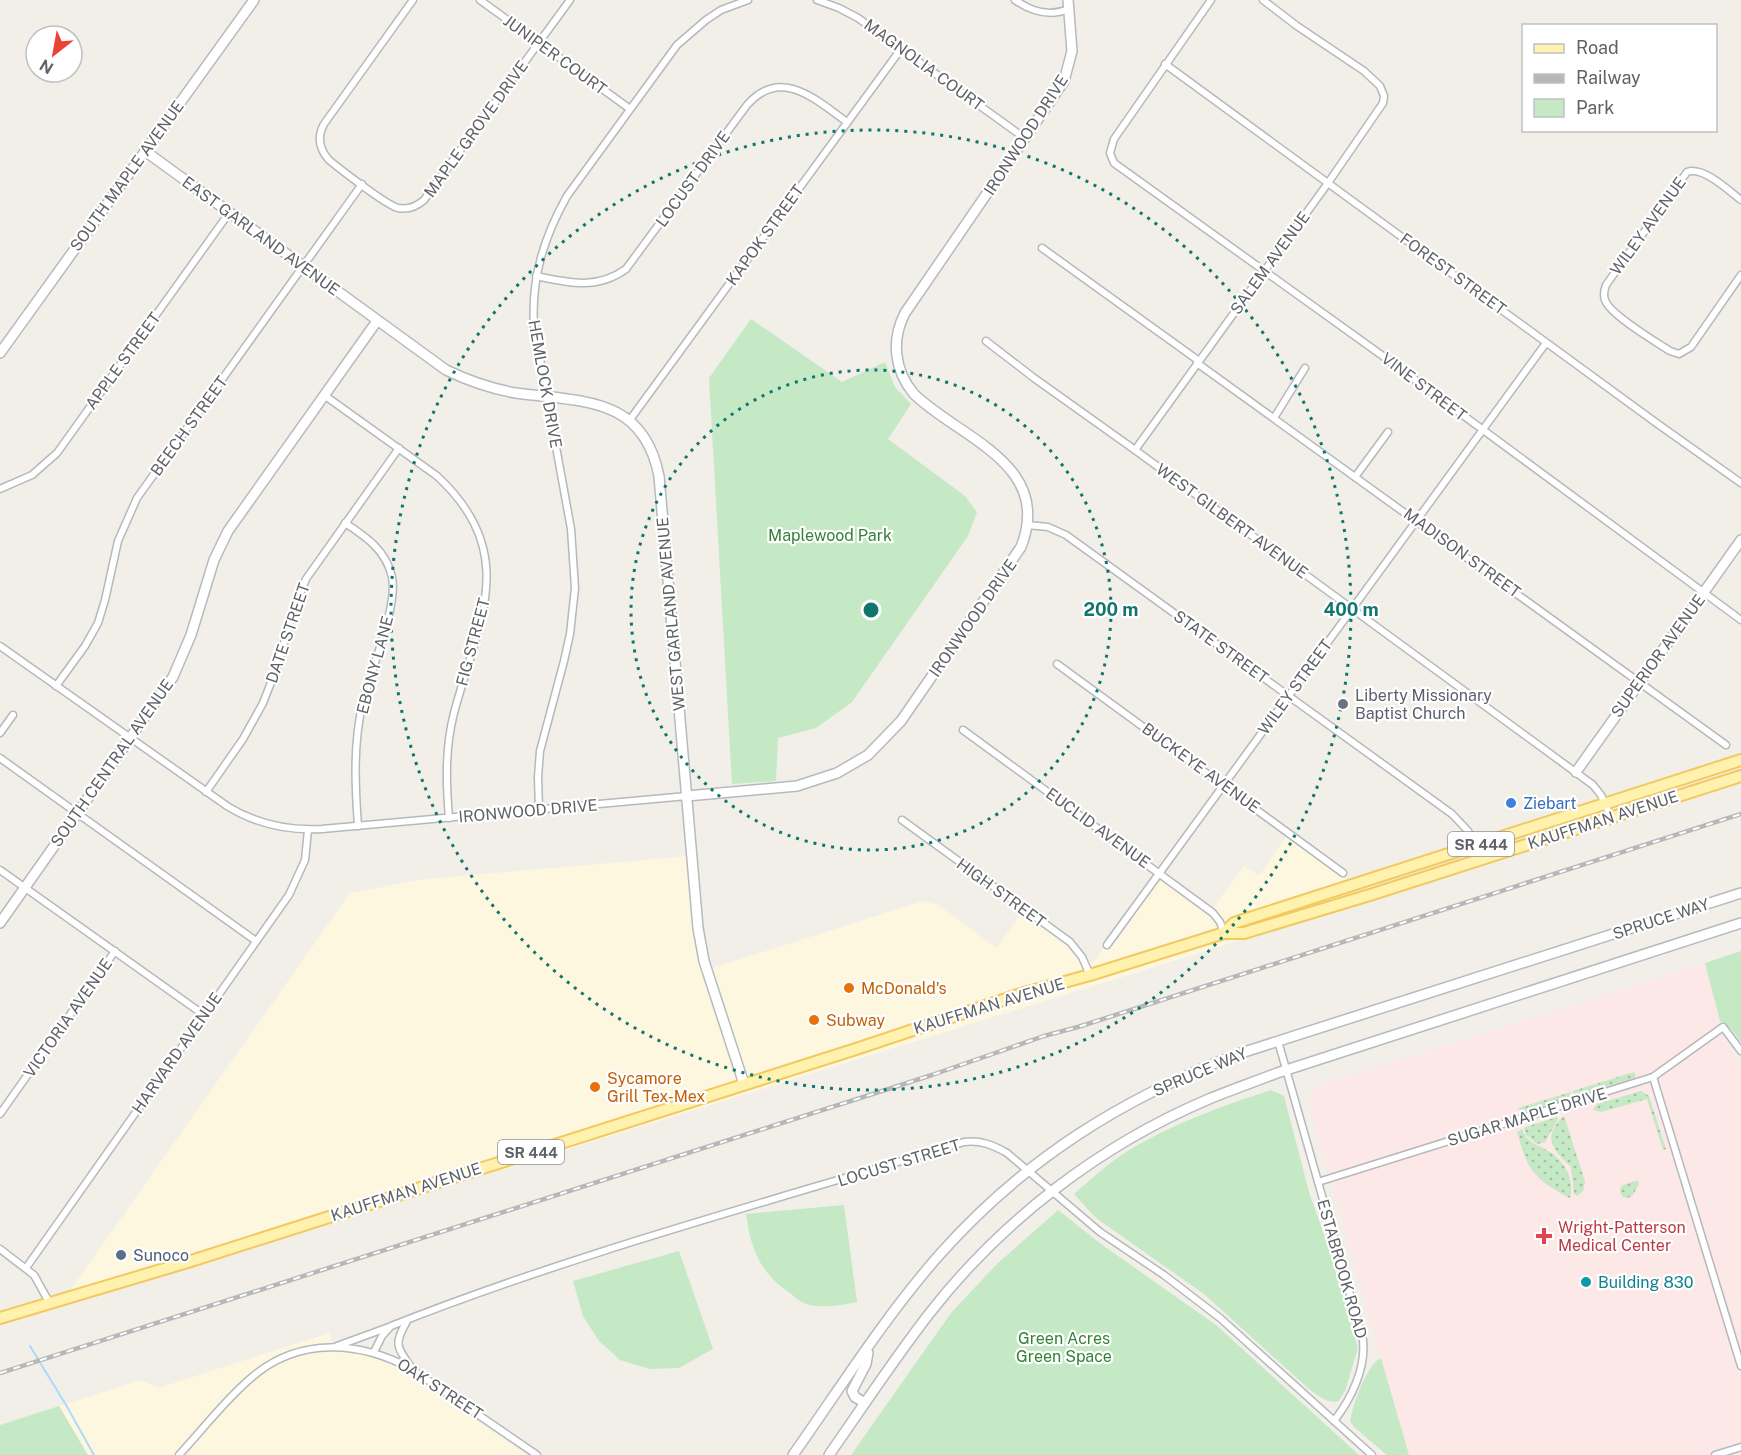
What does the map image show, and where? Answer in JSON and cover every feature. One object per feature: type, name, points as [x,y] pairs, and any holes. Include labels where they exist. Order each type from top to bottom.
[{"type":"main road","name":"KAUFFMAN AVENUE","points":[[1224,933],[1234,923],[1741,760]]},
{"type":"main road","name":"KAUFFMAN AVENUE","points":[[0,1318],[191,1261],[1023,993],[1090,975],[1224,933],[1244,933],[1741,776]]},
{"type":"street","name":"SOUTH MAPLE AVENUE","points":[[0,354],[254,0]]},
{"type":"street","points":[[362,184],[325,156],[320,143],[321,129],[413,0]]},
{"type":"street","name":"JUNIPER COURT","points":[[480,0],[630,110]]},
{"type":"street","name":"MAPLE GROVE DRIVE","points":[[362,184],[392,206],[406,209],[424,200],[570,0]]},
{"type":"street","name":"HEMLOCK DRIVE","points":[[539,810],[540,751],[566,652],[575,588],[571,530],[534,326],[533,301],[536,276],[546,238],[567,196],[677,45],[689,33],[721,10],[748,0]]},
{"type":"street","name":"MAGNOLIA COURT","points":[[817,0],[852,14],[1026,139]]},
{"type":"street","points":[[1016,0],[1040,13],[1058,13],[1069,4]]},
{"type":"street","points":[[1165,64],[1211,0]]},
{"type":"street","name":"SALEM AVENUE","points":[[1135,450],[1383,103],[1384,96],[1380,86],[1368,75],[1263,0]]},
{"type":"street","name":"IRONWOOD DRIVE","points":[[0,646],[235,812],[281,827],[308,830],[797,786],[848,768],[875,750],[902,722],[1018,553],[1028,525],[1025,497],[1013,471],[1000,457],[914,394],[900,371],[896,346],[898,328],[905,313],[1060,89],[1068,72],[1072,51],[1069,4]]},
{"type":"street","name":"KAPOK STREET","points":[[629,421],[901,49]]},
{"type":"street","name":"VINE STREET","points":[[1165,64],[1114,139],[1110,153],[1117,167],[1380,354],[1481,431],[1741,620]]},
{"type":"street","name":"FOREST STREET","points":[[1165,64],[1741,483]]},
{"type":"street","name":"LOCUST DRIVE","points":[[536,276],[585,284],[604,281],[626,269],[747,105],[763,92],[783,87],[796,89],[847,122]]},
{"type":"street","name":"EAST GARLAND AVENUE","points":[[145,151],[377,321]]},
{"type":"street","name":"WILEY AVENUE","points":[[1741,200],[1702,173],[1692,170],[1683,176],[1606,285],[1604,296],[1607,304],[1616,313],[1670,351],[1676,354],[1683,353],[1691,347],[1741,275]]},
{"type":"street","name":"BEECH STREET","points":[[56,686],[98,623],[118,541],[137,498],[362,184]]},
{"type":"street","name":"APPLE STREET","points":[[0,489],[32,475],[57,453],[229,213]]},
{"type":"street","name":"MADISON STREET","points":[[1042,248],[1726,745]]},
{"type":"street","name":"WEST GARLAND AVENUE","points":[[377,321],[432,361],[461,377],[506,391],[597,403],[614,410],[629,421],[649,447],[658,476],[701,947],[744,1084]]},
{"type":"street","name":"SOUTH CENTRAL AVENUE","points":[[0,924],[164,692],[181,662],[214,561],[228,531],[377,321]]},
{"type":"street","name":"WEST GILBERT AVENUE","points":[[986,341],[1576,772],[1593,785],[1606,804],[1611,817]]},
{"type":"street","name":"WILEY STREET","points":[[1107,945],[1546,343]]},
{"type":"street","points":[[1274,418],[1305,368]]},
{"type":"street","name":"FIG STREET","points":[[324,395],[437,476],[456,495],[476,528],[485,560],[487,589],[484,610],[454,714],[450,736],[446,776],[449,818]]},
{"type":"street","points":[[1355,477],[1388,432]]},
{"type":"street","name":"DATE STREET","points":[[206,792],[243,739],[263,702],[277,667],[302,587],[399,448]]},
{"type":"street","name":"EBONY LANE","points":[[345,523],[368,538],[383,555],[389,568],[393,587],[391,607],[359,722],[355,773],[358,826]]},
{"type":"street","name":"STATE STREET","points":[[1028,525],[1048,527],[1066,535],[1452,814],[1468,831],[1482,858]]},
{"type":"street","name":"SUPERIOR AVENUE","points":[[1576,772],[1741,540]]},
{"type":"street","name":"BUCKEYE AVENUE","points":[[1058,664],[1343,873]]},
{"type":"street","points":[[0,733],[13,715]]},
{"type":"street","name":"EUCLID AVENUE","points":[[963,730],[1213,913],[1224,933]]},
{"type":"street","points":[[0,758],[256,941]]},
{"type":"street","name":"HIGH STREET","points":[[902,820],[1070,942],[1082,957],[1090,975]]},
{"type":"street","name":"HARVARD AVENUE","points":[[26,1268],[289,895],[301,874],[308,846],[308,830]]},
{"type":"street","points":[[0,870],[204,1015]]},
{"type":"street","name":"SPRUCE WAY","points":[[793,1455],[906,1296],[942,1252],[977,1216],[1028,1170],[1100,1119],[1193,1072],[1278,1041],[1741,893]]},
{"type":"street","name":"SPRUCE WAY","points":[[829,1455],[929,1313],[961,1276],[1008,1228],[1053,1191],[1103,1155],[1155,1125],[1208,1100],[1287,1070],[1741,923]]},
{"type":"street","name":"VICTORIA AVENUE","points":[[0,1114],[115,951]]},
{"type":"street","name":"SUGAR MAPLE DRIVE","points":[[1318,1182],[1653,1077],[1723,1027],[1741,1051]]},
{"type":"street","name":"ESTABROOK ROAD","points":[[1278,1041],[1363,1340],[1364,1353],[1359,1374],[1345,1407],[1334,1421]]},
{"type":"street","points":[[1653,1077],[1741,1366]]},
{"type":"street","name":"LOCUST STREET","points":[[333,1347],[482,1291],[546,1270],[964,1142],[977,1141],[995,1146],[1028,1170],[1100,1232],[1164,1275],[1220,1318],[1371,1455]]},
{"type":"street","points":[[0,1250],[26,1268],[40,1284],[49,1302]]},
{"type":"street","points":[[407,1320],[397,1341],[398,1348],[413,1370]]},
{"type":"street","points":[[374,1352],[382,1336],[391,1326]]},
{"type":"street","points":[[179,1455],[239,1389],[261,1370],[297,1353],[333,1347]]},
{"type":"street","name":"OAK STREET","points":[[333,1347],[352,1347],[392,1358],[537,1455]]},
{"type":"street","points":[[865,1403],[855,1397],[852,1391],[866,1364],[869,1347]]},
{"type":"street","points":[[1715,1455],[1741,1447]]},
{"type":"shaded area","points":[[1288,834],[1349,881],[1360,903],[77,1302],[72,1288],[350,893],[425,879],[691,856],[709,969],[923,901],[938,905],[997,948],[1023,910],[1069,943],[1079,956],[1093,963],[1156,874],[1213,908],[1244,866],[1259,876]]},
{"type":"shaded area","name":"Wright-Patterson Medical Center","points":[[1705,963],[1724,1040],[1741,1068],[1741,1455],[1409,1455],[1308,1102],[1313,1091],[1322,1085]]},
{"type":"shaded area","points":[[329,1333],[335,1352],[356,1352],[397,1366],[527,1455],[0,1455],[0,1425],[141,1380],[158,1388]]},
{"type":"green space","name":"Maplewood Park","points":[[751,319],[842,382],[885,362],[895,387],[911,404],[888,439],[965,496],[977,512],[968,536],[852,702],[816,728],[778,738],[776,781],[732,784],[709,378]]},
{"type":"green space","points":[[1741,951],[1741,1042],[1731,1029],[1720,1021],[1705,963]]},
{"type":"green space","points":[[1634,1072],[1636,1078],[1578,1096],[1574,1095],[1573,1091]]},
{"type":"green space","points":[[1271,1090],[1284,1096],[1309,1192],[1329,1249],[1358,1348],[1345,1391],[1339,1401],[1334,1402],[1319,1397],[1204,1294],[1096,1218],[1074,1194],[1114,1160],[1156,1135],[1212,1110]]},
{"type":"green space","points":[[1641,1091],[1649,1096],[1666,1149],[1663,1150],[1647,1099],[1601,1112],[1593,1110],[1597,1104]]},
{"type":"green space","points":[[1571,1092],[1570,1099],[1523,1114],[1518,1108]]},
{"type":"green space","points":[[1564,1116],[1585,1181],[1583,1191],[1577,1196],[1574,1194],[1571,1167],[1555,1149],[1551,1137],[1553,1130]]},
{"type":"green space","points":[[1557,1117],[1545,1142],[1537,1144],[1526,1135],[1524,1128]]},
{"type":"green space","points":[[1522,1129],[1530,1141],[1550,1152],[1564,1166],[1570,1178],[1570,1198],[1545,1183],[1533,1171],[1525,1158],[1517,1132]]},
{"type":"green space","points":[[1638,1181],[1639,1184],[1633,1195],[1628,1198],[1623,1197],[1620,1192],[1621,1186]]},
{"type":"green space","points":[[844,1205],[857,1302],[825,1306],[806,1304],[779,1285],[758,1259],[746,1214]]},
{"type":"green space","name":"Green Acres Green Space","points":[[1058,1210],[1101,1244],[1216,1325],[1359,1455],[851,1455],[951,1313],[997,1264]]},
{"type":"green space","points":[[679,1251],[713,1349],[679,1368],[650,1369],[620,1360],[599,1341],[583,1316],[573,1281]]},
{"type":"green space","points":[[1381,1358],[1409,1455],[1387,1455],[1350,1421],[1365,1377],[1375,1362]]},
{"type":"green space","points":[[59,1406],[88,1455],[0,1455],[0,1425]]},
{"type":"waterway","points":[[30,1346],[94,1455]]},
{"type":"railway","points":[[0,1373],[1741,814]]},
{"type":"place","name":"Liberty Missionary Baptist Church","points":[[1343,704]]},
{"type":"place","name":"Ziebart","points":[[1511,803]]},
{"type":"place","name":"McDonald's","points":[[849,988]]},
{"type":"place","name":"Subway","points":[[814,1020]]},
{"type":"place","name":"Sycamore Grill Tex-Mex","points":[[595,1087]]},
{"type":"place","name":"Wright-Patterson Medical Center","points":[[1544,1236]]},
{"type":"place","name":"Sunoco","points":[[121,1255]]},
{"type":"place","name":"Building 830","points":[[1586,1282]]}]
